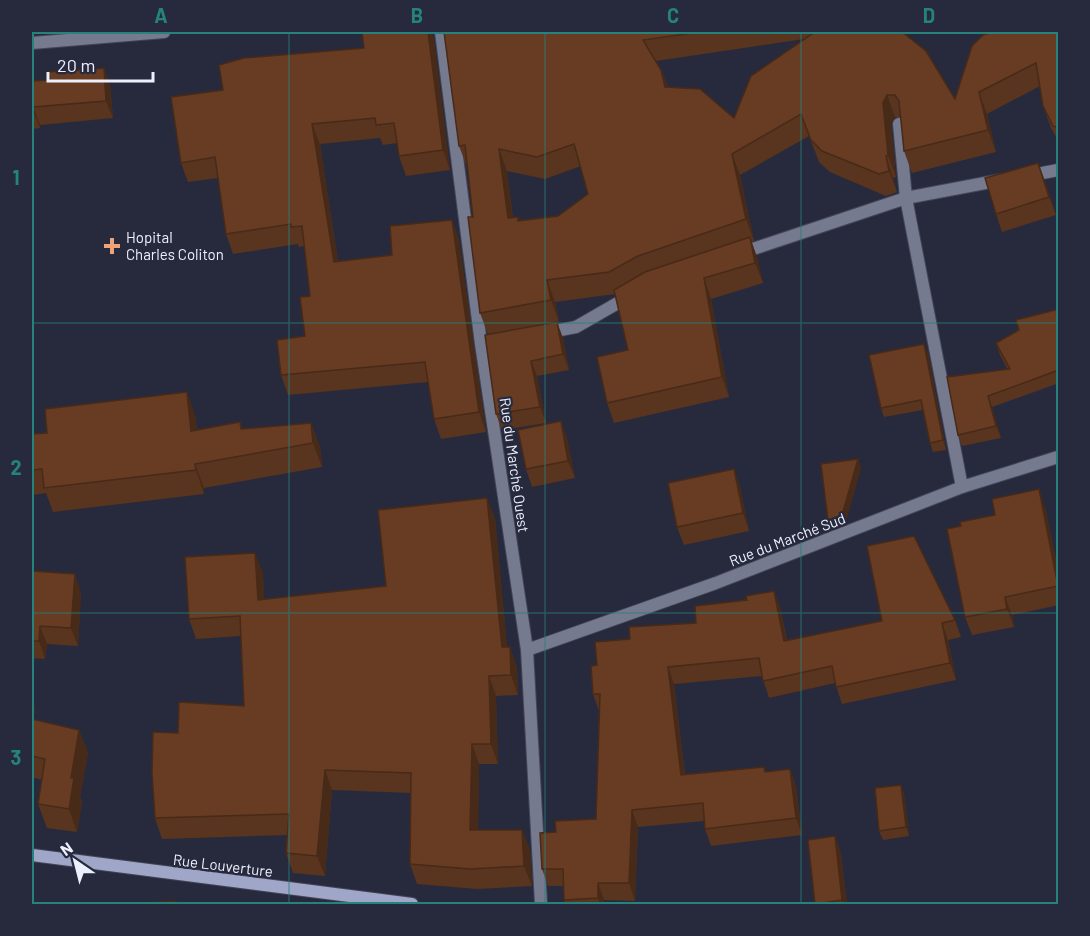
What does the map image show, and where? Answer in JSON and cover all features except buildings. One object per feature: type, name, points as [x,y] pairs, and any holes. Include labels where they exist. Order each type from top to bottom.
[{"type":"main road","name":"Rue Louverture","points":[[32,855],[412,904]]},
{"type":"street","points":[[32,43],[164,32]]},
{"type":"street","name":"Rue du Marché Ouest","points":[[441,32],[487,343],[527,650],[541,904]]},
{"type":"street","points":[[898,124],[906,198],[962,487]]},
{"type":"street","points":[[724,259],[906,198],[1059,170]]},
{"type":"street","points":[[534,335],[576,327],[638,291]]},
{"type":"street","name":"Rue du Marché Sud","points":[[527,650],[716,583],[962,487],[1059,457]]},
{"type":"place","name":"Hopital Charles Coliton","points":[[112,246]]}]
